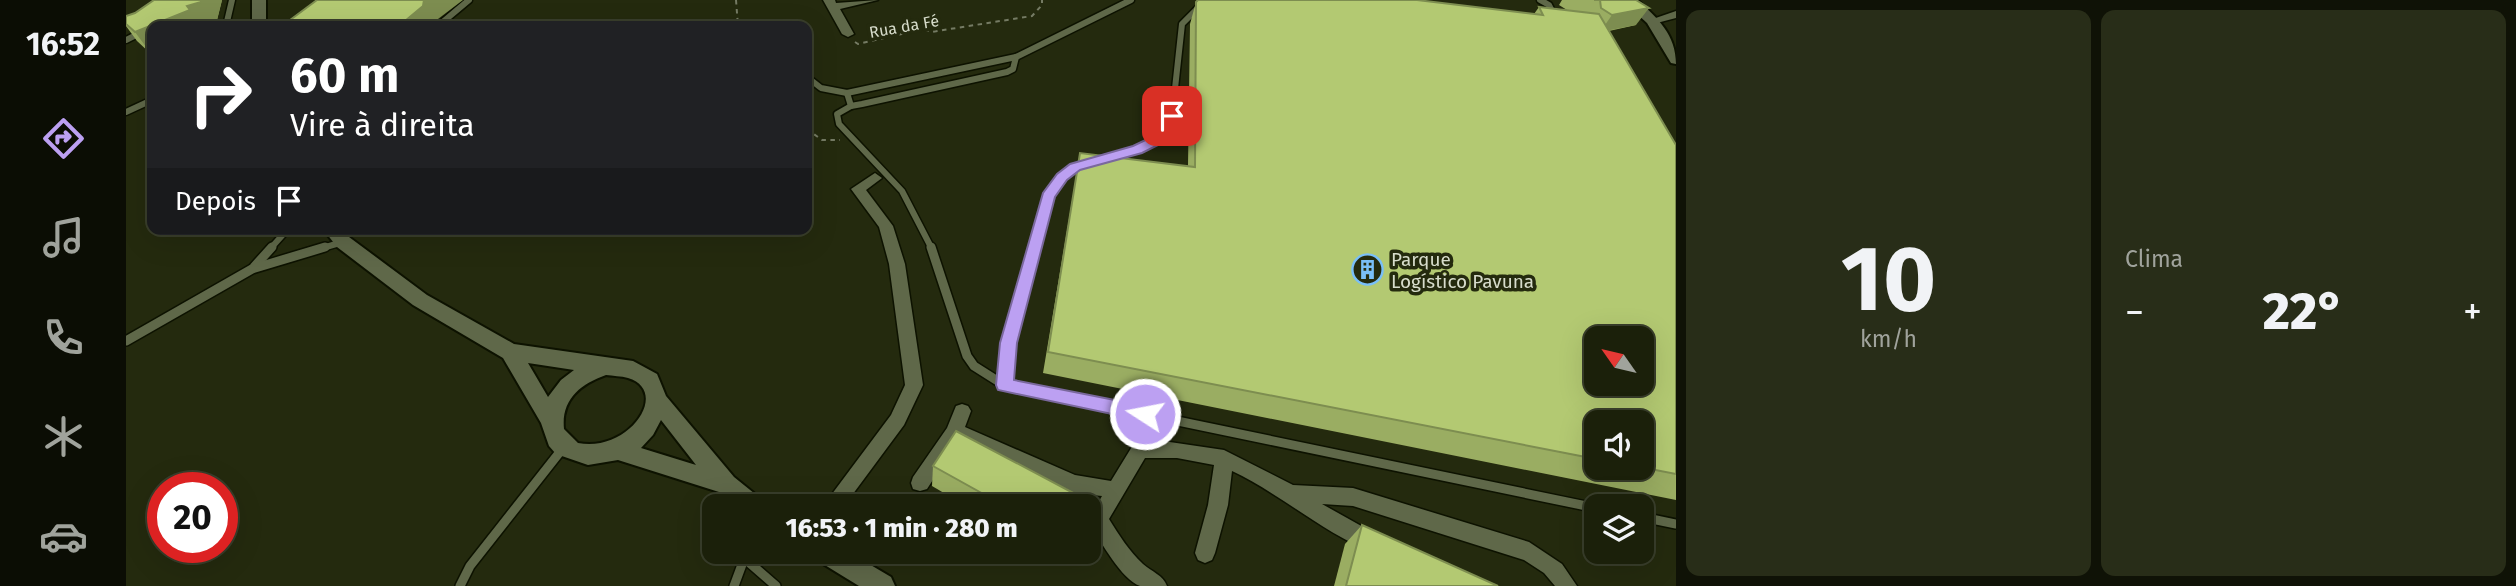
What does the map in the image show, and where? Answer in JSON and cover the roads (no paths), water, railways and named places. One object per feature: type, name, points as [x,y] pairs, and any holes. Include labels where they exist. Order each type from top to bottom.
[{"type":"street","points":[[259,0],[259,21]]},
{"type":"street","points":[[848,34],[830,4],[872,0]]},
{"type":"street","points":[[1631,5],[1653,21],[1676,60]]},
{"type":"street","points":[[1653,21],[1676,14]]},
{"type":"street","points":[[841,494],[898,420],[914,385],[897,264],[886,226],[858,189],[875,178]]},
{"type":"street","points":[[337,236],[420,300],[509,352],[632,369],[642,374],[656,390],[658,401],[726,484],[738,494]]},
{"type":"street","points":[[509,352],[550,418],[555,439],[564,447],[588,455],[617,450],[642,435],[650,424],[658,401]]},
{"type":"street","points":[[550,418],[553,406],[568,385],[606,367]]},
{"type":"street","points":[[920,483],[955,431],[962,411]]},
{"type":"street","points":[[955,431],[1074,484],[1115,490]]},
{"type":"street","points":[[1101,515],[1139,451],[1149,448],[1199,451],[1224,458],[1293,493],[1336,524],[1397,554]]},
{"type":"street","points":[[617,450],[726,484]]},
{"type":"street","points":[[1205,554],[1218,505],[1224,458]]},
{"type":"street","points":[[1074,484],[1081,494]]},
{"type":"street","points":[[1293,493],[1353,497],[1529,552],[1544,560],[1561,576],[1567,586]]},
{"type":"street","points":[[1101,525],[1116,549],[1137,572],[1157,586]]},
{"type":"street","points":[[846,564],[882,586]]},
{"type":"lane","points":[[227,21],[232,0]]},
{"type":"lane","points":[[444,21],[469,0]]},
{"type":"lane","points":[[812,81],[821,88],[847,93],[1016,57],[1131,0]]},
{"type":"lane","points":[[1004,385],[1008,343],[1048,197],[1062,177],[1075,167],[1092,160],[1137,150],[1160,139],[1172,116],[1182,24],[1206,0]]},
{"type":"lane","points":[[1541,0],[1549,5],[1554,14],[1554,25]]},
{"type":"lane","points":[[126,40],[147,29]]},
{"type":"lane","points":[[1016,57],[1013,69],[1007,72],[851,106],[837,114],[839,124],[902,191],[917,219],[967,356],[974,366],[1004,385],[1584,506]]},
{"type":"lane","points":[[847,93],[851,106]]},
{"type":"lane","points":[[126,112],[147,102]]},
{"type":"lane","points":[[252,269],[283,235]]},
{"type":"lane","points":[[126,341],[252,269],[337,236]]},
{"type":"lane","points":[[460,586],[470,566],[564,447]]},
{"type":"lane","points":[[1654,519],[1676,524]]},
{"type":"lane","points":[[734,586],[743,564]]},
{"type":"lane","points":[[755,564],[776,586]]},
{"type":"place","name":"Parque Logístico Pavuna","points":[[1368,270]]}]
